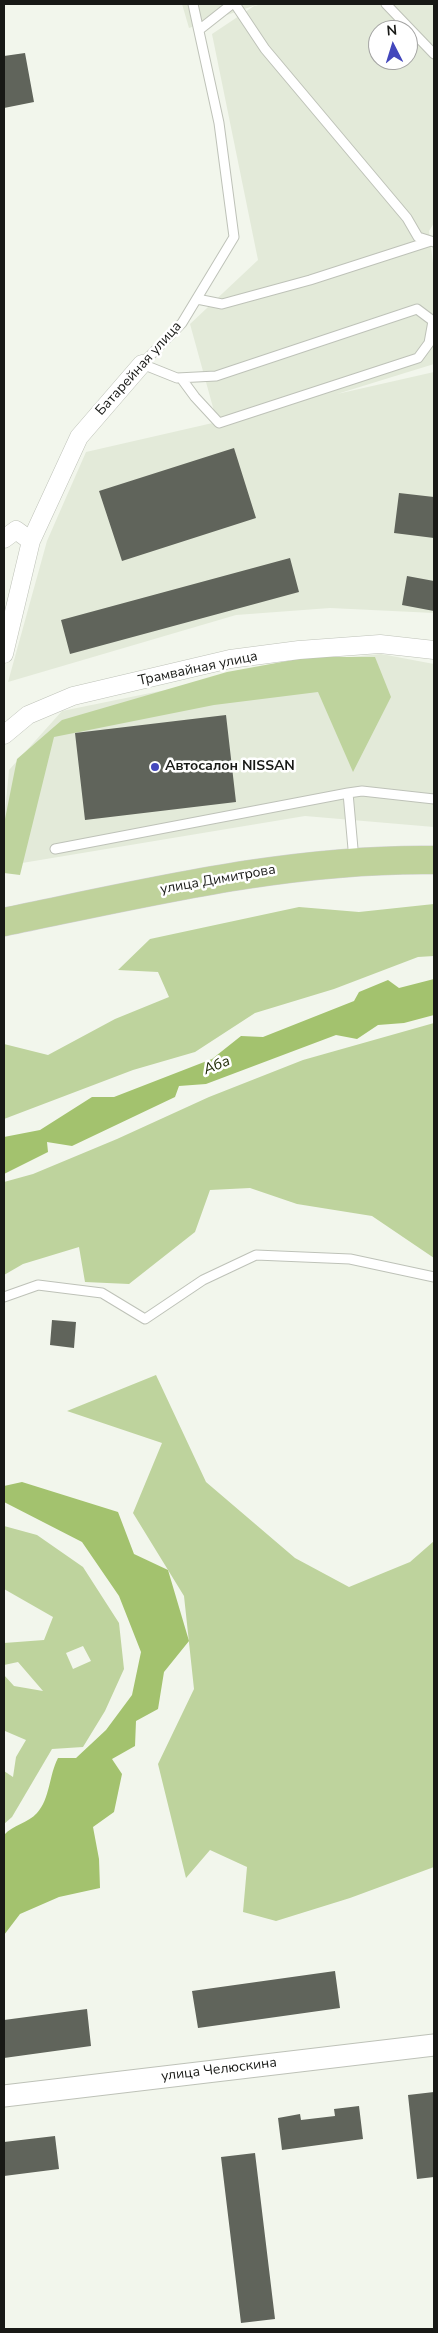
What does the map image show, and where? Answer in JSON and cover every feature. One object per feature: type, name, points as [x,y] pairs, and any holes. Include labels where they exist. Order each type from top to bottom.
[{"type":"main road","name":"улица Димитрова","points":[[4,922],[262,870],[382,859],[434,860]]},
{"type":"street","name":"Батарейная улица","points":[[5,651],[31,541],[79,437],[142,364]]},
{"type":"street","points":[[4,539],[16,530],[31,541]]},
{"type":"street","name":"Трамвайная улица","points":[[4,735],[28,715],[74,696],[230,659],[299,650],[380,644],[434,650]]},
{"type":"street","name":"улица Челюскина","points":[[4,2096],[434,2045]]},
{"type":"lane","name":"Батарейная улица","points":[[142,364],[182,323],[234,237],[219,123],[193,4]]},
{"type":"lane","points":[[198,30],[233,4],[266,49],[407,218],[418,237],[433,242]]},
{"type":"lane","points":[[386,4],[434,54]]},
{"type":"lane","points":[[197,299],[222,304],[310,280],[433,242]]},
{"type":"lane","points":[[142,364],[181,378],[216,376],[417,309],[433,321],[429,343],[418,358],[219,423],[194,397],[181,378]]},
{"type":"lane","points":[[55,849],[362,791],[434,799]]},
{"type":"lane","points":[[348,793],[354,862]]},
{"type":"lane","points":[[4,1297],[38,1286],[102,1293],[145,1319],[203,1280],[256,1254],[350,1259],[434,1277]]},
{"type":"shaded area","points":[[182,4],[259,4],[189,28]]},
{"type":"shaded area","points":[[262,4],[434,4],[434,223],[429,231],[434,271],[434,364],[337,394],[434,372],[434,613],[330,608],[236,615],[8,682],[47,541],[86,452],[217,422],[190,324],[258,260],[212,34],[254,6]]},
{"type":"shaded area","points":[[381,654],[434,664],[434,827],[305,816],[4,866],[4,823],[9,770],[62,711],[303,662]]},
{"type":"shaded area","points":[[309,657],[375,657],[391,697],[353,772],[318,692],[214,705],[54,737],[20,875],[4,873],[4,824],[17,759],[62,720],[227,672]]},
{"type":"shaded area","points":[[434,904],[434,956],[418,957],[334,989],[255,1013],[195,1052],[133,1070],[4,1119],[4,1044],[48,1055],[115,1019],[169,997],[158,972],[118,970],[150,939],[299,907],[359,912]]},
{"type":"shaded area","points":[[434,1023],[434,1258],[372,1216],[297,1204],[250,1188],[210,1190],[195,1232],[129,1284],[85,1282],[79,1247],[23,1264],[4,1275],[4,1182],[33,1174],[117,1139],[209,1097],[303,1060]]},
{"type":"shaded area","points":[[156,1375],[206,1482],[295,1558],[349,1587],[410,1562],[434,1541],[434,1867],[350,1898],[276,1921],[243,1912],[247,1867],[210,1850],[186,1878],[158,1764],[194,1689],[184,1596],[133,1513],[162,1443],[67,1411]]},
{"type":"shaded area","points":[[4,1526],[37,1535],[83,1567],[119,1623],[124,1669],[105,1711],[83,1747],[52,1749],[12,1817],[4,1824],[4,1771],[13,1777],[16,1757],[26,1740],[5,1731],[4,1675],[14,1686],[43,1691],[18,1662],[4,1665],[4,1643],[44,1640],[53,1617],[4,1589]],"holes":[[[83,1646],[91,1661],[73,1669],[66,1653]]]},
{"type":"water","name":"Аба","points":[[434,979],[434,1015],[404,1023],[378,1025],[357,1039],[336,1035],[206,1084],[179,1086],[175,1097],[72,1146],[47,1142],[48,1152],[4,1174],[4,1137],[40,1130],[92,1097],[114,1097],[212,1059],[241,1036],[263,1037],[354,1001],[359,992],[388,980],[399,988]]},
{"type":"water","points":[[22,1482],[118,1512],[134,1554],[168,1570],[189,1641],[164,1672],[158,1709],[136,1721],[135,1746],[112,1759],[122,1774],[114,1812],[93,1827],[99,1859],[100,1888],[59,1897],[20,1914],[4,1935],[4,1835],[37,1813],[47,1794],[58,1758],[76,1758],[106,1730],[132,1695],[141,1652],[119,1596],[82,1542],[4,1502],[4,1486]]},
{"type":"building","points":[[25,53],[34,102],[4,108],[4,56]]},
{"type":"building","points":[[234,448],[256,518],[122,561],[99,491]]},
{"type":"building","points":[[399,493],[434,497],[434,538],[394,533]]},
{"type":"building","points":[[290,558],[299,592],[70,654],[61,620]]},
{"type":"building","points":[[407,576],[434,581],[434,611],[402,605]]},
{"type":"building","name":"Автосалон NISSAN","points":[[226,715],[236,802],[85,820],[75,733]]},
{"type":"building","points":[[52,1320],[76,1322],[74,1348],[50,1345]]},
{"type":"building","points":[[335,1971],[340,2008],[198,2028],[192,1991]]},
{"type":"building","points":[[87,2009],[91,2046],[4,2058],[4,2020]]},
{"type":"building","points":[[434,2092],[434,2177],[417,2179],[408,2095]]},
{"type":"building","points":[[359,2106],[363,2139],[282,2150],[278,2118],[300,2114],[301,2120],[335,2116],[334,2109]]},
{"type":"building","points":[[55,2136],[59,2169],[4,2176],[4,2142]]},
{"type":"building","points":[[255,2153],[275,2319],[241,2323],[221,2157]]},
{"type":"place","name":"Автосалон NISSAN","points":[[155,767]]}]
